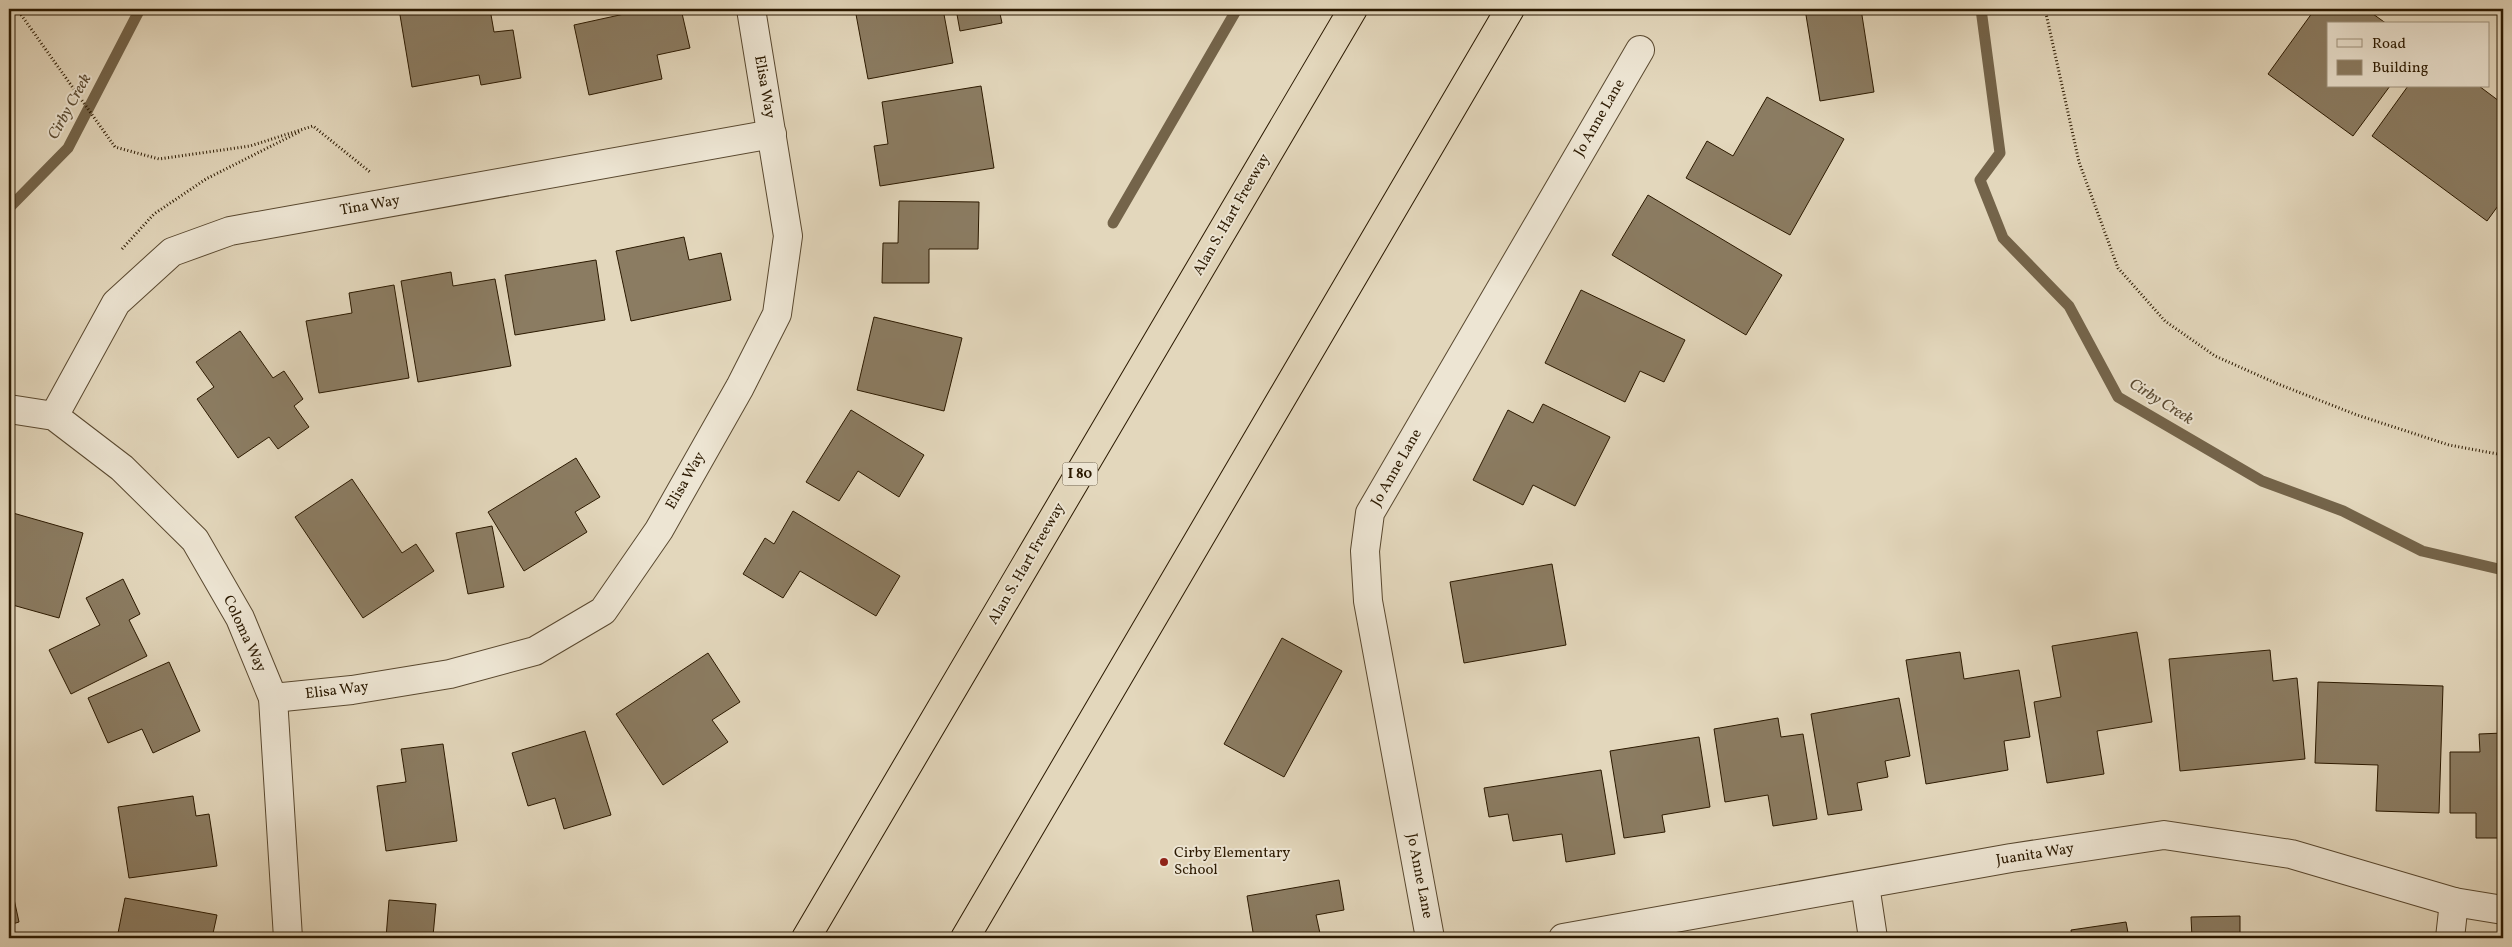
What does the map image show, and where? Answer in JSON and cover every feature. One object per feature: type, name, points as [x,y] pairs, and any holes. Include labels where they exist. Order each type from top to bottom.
[{"type":"highway","name":"Alan S. Hart Freeway","points":[[806,938],[1353,9]]},
{"type":"highway","points":[[965,938],[1510,9]]},
{"type":"street","name":"Elisa Way","points":[[273,698],[352,690],[459,671],[535,651],[602,611],[659,530],[740,387],[777,314],[788,236],[751,9]]},
{"type":"street","name":"Jo Anne Lane","points":[[1430,938],[1368,601],[1366,552],[1370,513],[1640,50]]},
{"type":"street","name":"Tina Way","points":[[54,416],[116,303],[172,252],[230,231],[772,134]]},
{"type":"street","name":"Coloma Way","points":[[9,409],[54,416],[122,468],[195,540],[240,618],[273,698],[288,938]]},
{"type":"street","name":"Juanita Way","points":[[1563,938],[2011,858],[2164,835],[2291,854],[2454,902],[2503,910]]},
{"type":"street","points":[[1864,885],[1873,938]]},
{"type":"street","points":[[2450,938],[2454,902]]},
{"type":"path","points":[[17,9],[115,147],[159,159],[250,146],[313,126],[377,178],[389,202]]},
{"type":"path","points":[[2045,9],[2079,162],[2118,268],[2165,321],[2214,356],[2278,384],[2357,415],[2449,445],[2503,455]]},
{"type":"building","points":[[399,9],[490,9],[494,32],[513,30],[521,78],[481,85],[479,75],[412,87]]},
{"type":"building","points":[[647,9],[681,9],[690,48],[657,55],[662,79],[589,95],[574,25]]},
{"type":"building","points":[[855,9],[943,9],[953,63],[868,79]]},
{"type":"building","points":[[956,9],[999,9],[1002,23],[960,31]]},
{"type":"building","points":[[1805,9],[1861,9],[1874,92],[1820,101]]},
{"type":"building","points":[[2315,9],[2366,9],[2384,22],[2327,22],[2327,88],[2389,88],[2353,136],[2268,74]]},
{"type":"building","points":[[981,86],[994,168],[880,186],[874,146],[888,144],[882,102]]},
{"type":"building","points":[[2407,88],[2482,88],[2503,104],[2503,199],[2487,221],[2372,136]]},
{"type":"building","points":[[1767,97],[1844,139],[1790,235],[1686,178],[1707,141],[1733,156]]},
{"type":"building","points":[[1648,195],[1782,275],[1746,335],[1612,255]]},
{"type":"building","points":[[899,201],[979,202],[978,249],[929,249],[929,283],[882,283],[883,243],[898,243]]},
{"type":"building","points":[[684,237],[689,260],[721,253],[731,300],[631,321],[616,251]]},
{"type":"building","points":[[596,260],[605,320],[515,335],[505,275]]},
{"type":"building","points":[[451,272],[453,286],[495,279],[511,366],[418,382],[401,281]]},
{"type":"building","points":[[394,285],[409,378],[319,393],[306,321],[352,313],[349,293]]},
{"type":"building","points":[[1581,290],[1685,340],[1664,382],[1640,371],[1625,402],[1545,363]]},
{"type":"building","points":[[874,317],[962,338],[944,411],[857,390]]},
{"type":"building","points":[[240,331],[273,378],[284,371],[303,399],[294,406],[309,427],[278,449],[269,437],[238,458],[197,399],[214,387],[196,362]]},
{"type":"building","points":[[1543,404],[1610,437],[1575,506],[1533,485],[1523,505],[1473,480],[1508,410],[1533,423]]},
{"type":"building","points":[[851,410],[924,455],[899,497],[858,471],[839,501],[806,482]]},
{"type":"building","points":[[576,458],[600,497],[575,512],[587,532],[524,571],[488,512]]},
{"type":"building","points":[[352,479],[402,553],[416,544],[434,571],[363,618],[295,517]]},
{"type":"building","points":[[793,511],[900,576],[876,616],[800,571],[783,598],[743,574],[765,538],[774,544]]},
{"type":"building","points":[[13,513],[83,533],[59,618],[9,604],[9,529]]},
{"type":"building","points":[[492,526],[504,587],[468,594],[456,533]]},
{"type":"building","points":[[1552,564],[1566,645],[1464,663],[1450,582]]},
{"type":"building","points":[[123,579],[140,614],[129,620],[147,656],[71,694],[49,650],[100,625],[86,598]]},
{"type":"building","points":[[2137,632],[2152,722],[2097,731],[2104,774],[2047,783],[2034,702],[2061,697],[2052,646]]},
{"type":"building","points":[[1282,638],[1342,671],[1284,777],[1224,744]]},
{"type":"building","points":[[2270,650],[2273,681],[2297,678],[2305,759],[2180,771],[2169,659]]},
{"type":"building","points":[[1960,652],[1964,679],[2019,670],[2030,737],[2004,741],[2008,770],[1926,784],[1906,660]]},
{"type":"building","points":[[708,653],[740,702],[712,720],[728,742],[663,785],[616,714]]},
{"type":"building","points":[[169,662],[200,731],[153,753],[142,729],[108,743],[88,698]]},
{"type":"building","points":[[2318,682],[2443,686],[2439,813],[2376,811],[2378,765],[2315,763]]},
{"type":"building","points":[[1899,698],[1910,756],[1885,761],[1888,777],[1857,783],[1862,810],[1828,815],[1811,714]]},
{"type":"building","points":[[1778,718],[1781,737],[1803,734],[1817,819],[1773,826],[1768,795],[1725,802],[1714,729]]},
{"type":"building","points":[[585,731],[611,815],[564,829],[555,798],[528,806],[512,753]]},
{"type":"building","points":[[2503,733],[2503,838],[2476,838],[2476,813],[2450,813],[2450,752],[2480,752],[2479,734]]},
{"type":"building","points":[[1699,737],[1710,807],[1662,815],[1665,832],[1624,838],[1610,751]]},
{"type":"building","points":[[443,744],[457,841],[386,851],[377,786],[406,782],[401,749]]},
{"type":"building","points":[[1601,770],[1615,854],[1566,862],[1562,834],[1513,841],[1508,814],[1489,817],[1484,788]]},
{"type":"building","points":[[193,796],[196,816],[209,814],[217,866],[129,878],[118,807]]},
{"type":"building","points":[[9,876],[19,922],[9,925]]},
{"type":"building","points":[[1339,880],[1344,910],[1316,915],[1321,938],[1254,938],[1247,896]]},
{"type":"building","points":[[125,898],[217,915],[212,938],[117,938]]},
{"type":"building","points":[[389,900],[436,904],[433,936],[454,938],[386,938]]},
{"type":"building","points":[[2240,916],[2240,938],[2192,938],[2191,917]]},
{"type":"building","points":[[2126,922],[2129,938],[2072,938],[2071,930]]},
{"type":"building","points":[[2054,934],[2055,938],[2030,938]]},
{"type":"waterway","name":"Cirby Creek","points":[[9,208],[68,148],[140,9]]},
{"type":"waterway","points":[[1113,223],[1237,9]]},
{"type":"waterway","name":"Cirby Creek","points":[[1981,9],[2000,153],[1980,180],[2003,238],[2069,306],[2118,397],[2262,481],[2343,511],[2422,551],[2503,570]]},
{"type":"place","name":"Cirby Elementary School","points":[[1164,862]]}]
